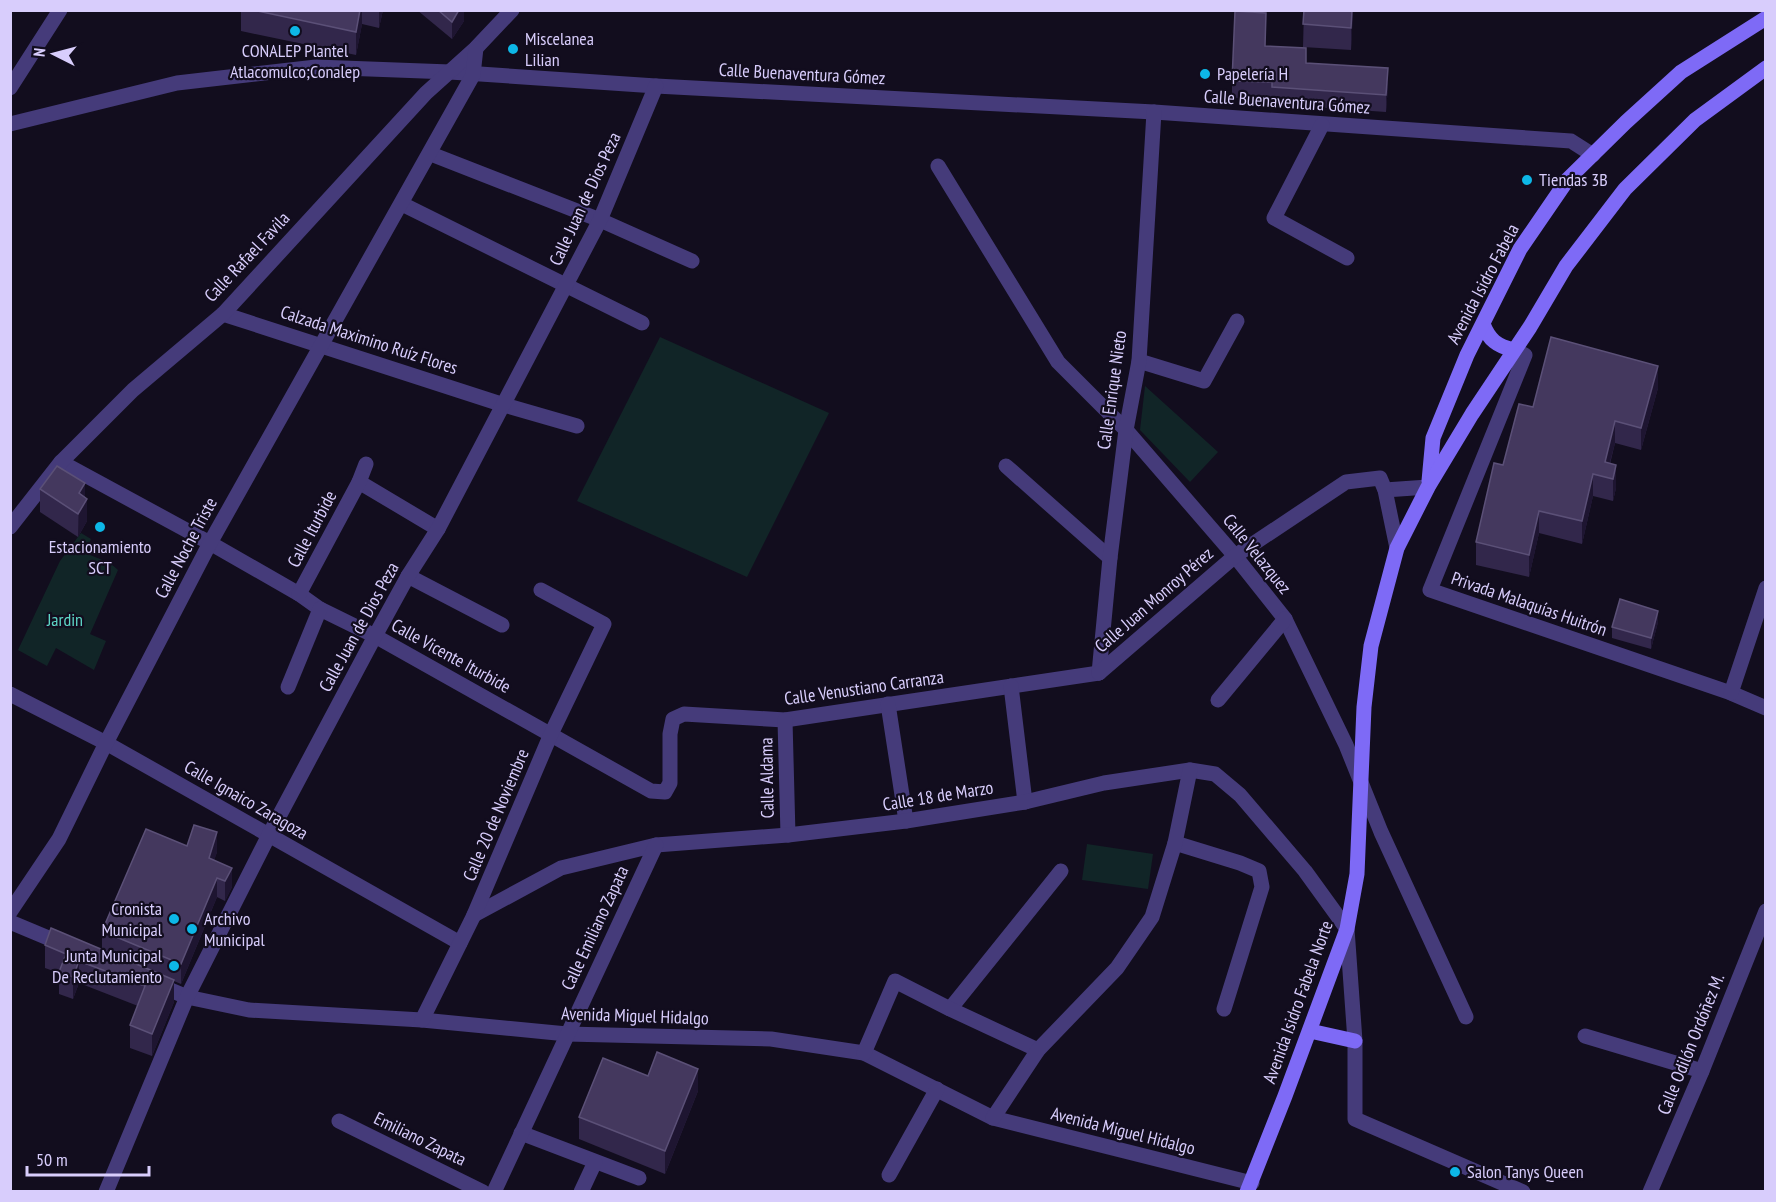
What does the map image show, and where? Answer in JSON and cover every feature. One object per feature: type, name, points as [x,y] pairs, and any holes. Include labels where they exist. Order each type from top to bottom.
[{"type":"main road","name":"Avenida Isidro Fabela","points":[[1428,487],[1433,438],[1467,354],[1520,249],[1568,179],[1681,72],[1766,18]]},
{"type":"main road","name":"Avenida Isidro Fabela","points":[[1361,783],[1364,707],[1371,645],[1397,548],[1428,487],[1566,266],[1624,189],[1695,120],[1766,68]]},
{"type":"main road","points":[[1482,324],[1488,337],[1499,347],[1514,350]]},
{"type":"main road","name":"Avenida Isidro Fabela Norte","points":[[1249,1187],[1347,929],[1357,874],[1361,783]]},
{"type":"main road","points":[[1310,1031],[1355,1041]]},
{"type":"street","points":[[10,88],[60,10]]},
{"type":"street","name":"Calle Rafael Favila","points":[[10,527],[61,462],[133,390],[223,314],[426,93],[476,48],[512,10]]},
{"type":"street","name":"Calle Noche Triste","points":[[10,912],[59,839],[210,543],[473,75],[476,48]]},
{"type":"street","name":"Calle Buenaventura Gómez","points":[[10,124],[177,83],[316,67],[450,72],[656,86],[1154,112],[1571,141],[1593,155]]},
{"type":"street","name":"Calle Juan de Dios Peza","points":[[106,1191],[187,997],[269,835],[375,636],[408,576],[438,529],[567,285],[600,220],[656,86]]},
{"type":"street","name":"Calle Enrique Nieto","points":[[1099,673],[1126,430],[1139,361],[1154,112]]},
{"type":"street","points":[[1322,125],[1274,218],[1347,258]]},
{"type":"street","points":[[430,154],[600,220],[692,261]]},
{"type":"street","name":"Calle Velazquez","points":[[938,166],[1058,362],[1126,430],[1235,556],[1285,619],[1346,745],[1466,1017]]},
{"type":"street","points":[[402,204],[642,323]]},
{"type":"street","name":"Calzada Maximino Ruíz Flores","points":[[223,314],[504,405],[577,426]]},
{"type":"street","points":[[1139,361],[1204,381],[1237,321]]},
{"type":"street","name":"Privada Malaquías Huitrón","points":[[1514,350],[1525,355],[1430,590],[1731,693]]},
{"type":"street","name":"Calle Vicente Iturbide","points":[[61,462],[300,594],[320,609],[375,636],[651,790],[665,792]]},
{"type":"street","name":"Calle Iturbide","points":[[300,594],[359,482],[366,464]]},
{"type":"street","points":[[1006,466],[1110,558]]},
{"type":"street","name":"Calle Juan Monroy Pérez","points":[[1099,673],[1235,556],[1346,482],[1380,478],[1385,490],[1428,487]]},
{"type":"street","name":"Calle Iturbide","points":[[359,482],[438,529]]},
{"type":"street","points":[[1385,490],[1397,548]]},
{"type":"street","points":[[408,576],[502,625]]},
{"type":"street","points":[[1766,588],[1731,693],[1766,708]]},
{"type":"street","name":"Calle 20 de Noviembre","points":[[422,1020],[474,915],[551,734],[604,624],[541,590]]},
{"type":"street","points":[[288,687],[320,609]]},
{"type":"street","points":[[1218,700],[1285,619]]},
{"type":"street","name":"Calle Venustiano Carranza","points":[[665,792],[670,783],[670,734],[673,720],[684,714],[786,720],[1099,673]]},
{"type":"street","points":[[1011,686],[1025,802]]},
{"type":"street","name":"Calle Ignaico Zaragoza","points":[[10,694],[106,743],[460,943]]},
{"type":"street","points":[[888,704],[906,821]]},
{"type":"street","name":"Calle Aldama","points":[[786,720],[788,835]]},
{"type":"street","points":[[993,1118],[1038,1050],[1116,968],[1152,916],[1175,843],[1190,770]]},
{"type":"street","name":"Calle 18 de Marzo","points":[[474,915],[561,868],[656,845],[788,835],[906,821],[1025,802],[1104,783],[1190,770],[1215,774],[1240,795],[1305,871],[1347,929]]},
{"type":"street","points":[[1175,843],[1240,862],[1259,871],[1262,887],[1224,1009]]},
{"type":"street","name":"Calle Emiliano Zapata","points":[[494,1191],[656,845]]},
{"type":"street","points":[[950,1009],[1061,871]]},
{"type":"street","name":"Calle Odilón Ordóñez M.","points":[[1650,1191],[1702,1071],[1766,911]]},
{"type":"street","points":[[10,922],[83,953]]},
{"type":"street","points":[[1347,929],[1355,1041],[1355,1119],[1494,1184],[1523,1191]]},
{"type":"street","name":"Avenida Miguel Hidalgo","points":[[146,979],[187,997],[249,1010],[422,1020],[567,1034],[771,1039],[864,1053],[993,1118],[1249,1187]]},
{"type":"street","points":[[864,1053],[895,981],[1038,1050]]},
{"type":"street","points":[[1585,1036],[1702,1071]]},
{"type":"street","points":[[889,1174],[938,1089]]},
{"type":"street","name":"Emiliano Zapata","points":[[339,1121],[483,1191]]},
{"type":"street","points":[[521,1133],[639,1178]]},
{"type":"street","points":[[581,1191],[595,1162]]},
{"type":"green space","points":[[660,337],[829,413],[747,577],[577,501]]},
{"type":"green space","points":[[1145,386],[1218,452],[1190,482],[1140,430]]},
{"type":"green space","name":"Jardin","points":[[81,533],[91,539],[85,553],[110,563],[118,570],[90,634],[106,641],[94,670],[56,648],[47,666],[18,650],[60,561]]},
{"type":"green space","points":[[1087,844],[1153,854],[1148,889],[1082,880]]},
{"type":"building","points":[[253,10],[360,10],[356,32]]},
{"type":"building","points":[[438,10],[459,10],[452,22]]},
{"type":"building","points":[[1304,10],[1352,10],[1351,28],[1303,24]]},
{"type":"building","points":[[1235,11],[1266,13],[1265,46],[1306,48],[1306,63],[1388,68],[1386,95],[1272,87],[1272,82],[1232,81]]},
{"type":"building","points":[[1551,337],[1658,366],[1641,428],[1615,421],[1605,462],[1616,465],[1613,479],[1593,474],[1582,521],[1539,511],[1529,555],[1476,542],[1494,463],[1503,465],[1519,404],[1533,407]]},
{"type":"building","points":[[57,466],[85,483],[79,493],[87,499],[78,514],[40,489]]},
{"type":"building","points":[[1620,599],[1658,611],[1651,638],[1612,627]]},
{"type":"building","points":[[194,825],[217,832],[209,858],[232,868],[225,881],[217,878],[181,964],[102,931],[146,829],[187,846]]},
{"type":"building","points":[[51,928],[174,980],[152,1034],[130,1025],[145,986],[79,961],[73,977],[59,972],[66,954],[45,945]]},
{"type":"building","points":[[657,1052],[698,1069],[665,1151],[579,1117],[603,1058],[648,1076]]},
{"type":"place","name":"CONALEP Plantel Atlacomulco;Conalep","points":[[295,31]]},
{"type":"place","name":"Miscelanea Lilian","points":[[513,49]]},
{"type":"place","name":"Papelería H","points":[[1205,74]]},
{"type":"place","name":"Tiendas 3B","points":[[1527,180]]},
{"type":"place","name":"Estacionamiento SCT","points":[[100,527]]},
{"type":"place","name":"Cronista Municipal","points":[[174,919]]},
{"type":"place","name":"Archivo Municipal","points":[[192,929]]},
{"type":"place","name":"Junta Municipal De Reclutamiento","points":[[174,966]]},
{"type":"place","name":"Salon Tanys Queen","points":[[1455,1172]]}]
